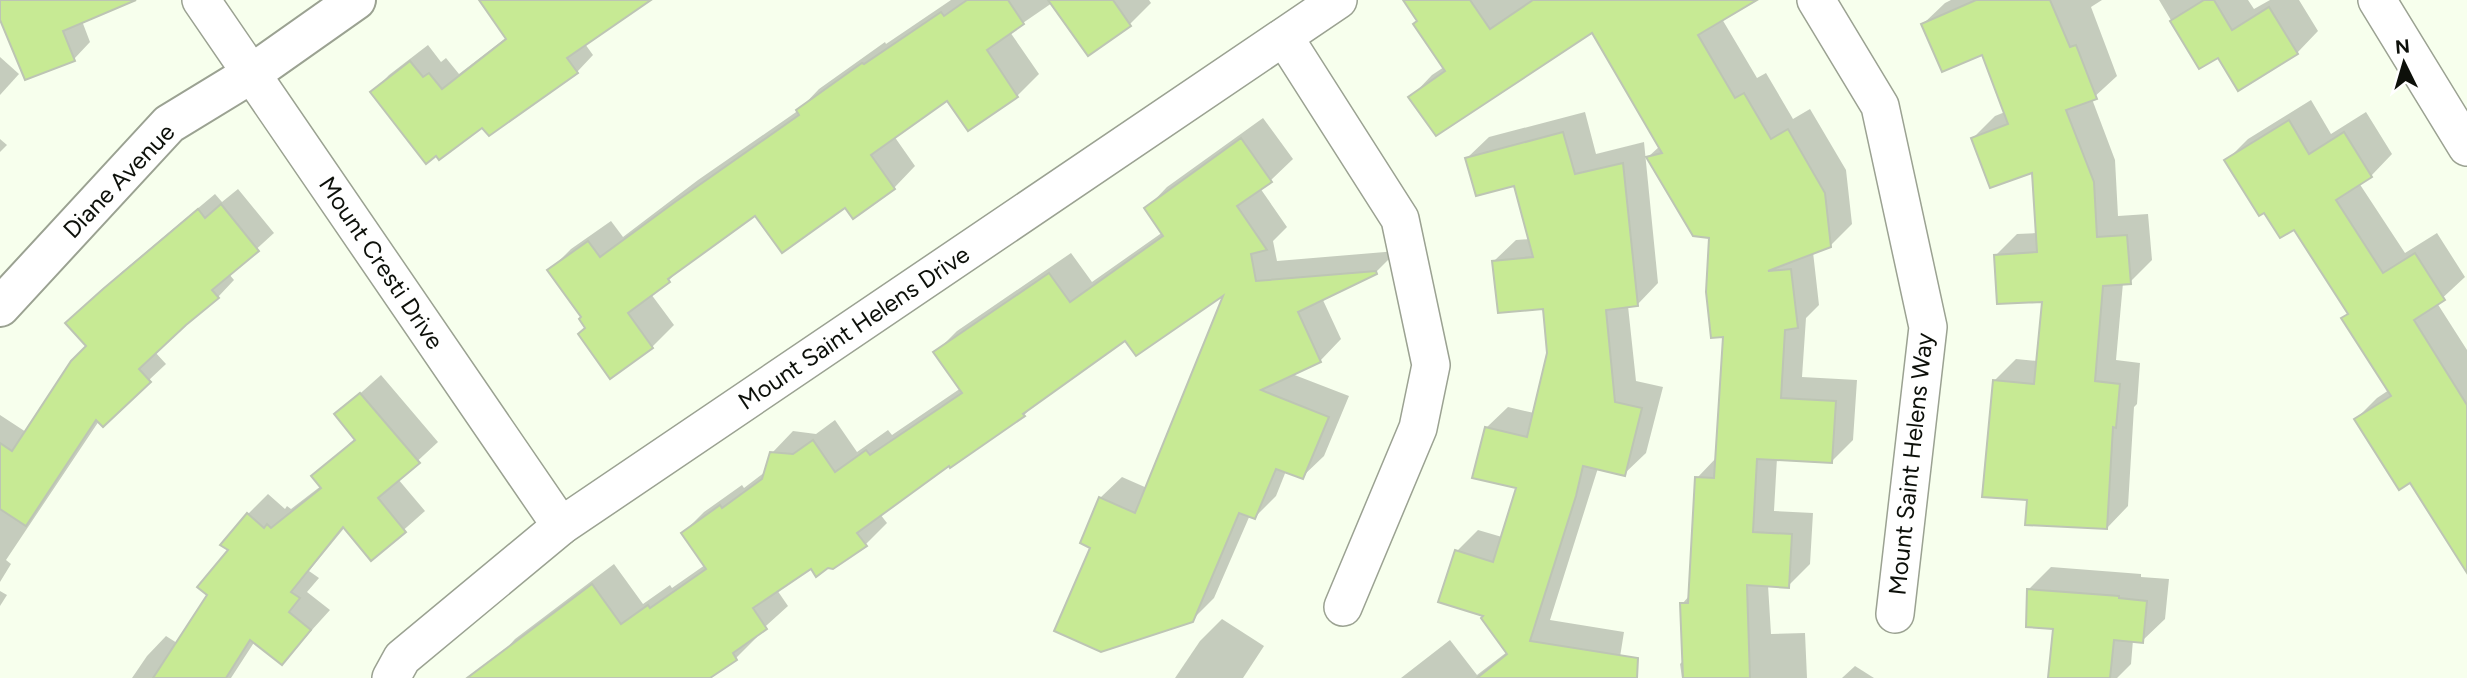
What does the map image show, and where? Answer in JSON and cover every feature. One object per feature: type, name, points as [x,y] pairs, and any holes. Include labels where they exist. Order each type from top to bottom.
[{"type":"street","name":"Mount Cresti Drive","points":[[201,0],[561,526]]},
{"type":"street","name":"Diane Avenue","points":[[0,307],[169,124],[251,74],[356,0]]},
{"type":"street","name":"Mount Saint Helens Drive","points":[[391,678],[402,658],[561,526],[1338,0]]},
{"type":"street","name":"Mount Saint Helens Way","points":[[1816,0],[1880,106],[1928,327],[1895,614]]},
{"type":"street","points":[[2377,0],[2467,147]]},
{"type":"street","points":[[1284,37],[1400,219],[1431,365],[1418,428],[1343,607]]},
{"type":"building","points":[[0,0],[136,0],[63,31],[75,61],[25,80],[0,20]]},
{"type":"building","points":[[479,0],[651,0],[567,58],[578,73],[489,136],[482,128],[439,160],[436,156],[426,164],[370,92],[410,61],[423,77],[429,73],[442,89],[506,39]]},
{"type":"building","points":[[967,0],[1008,0],[1024,24],[987,50],[1018,97],[968,131],[947,101],[871,155],[895,189],[853,219],[845,208],[782,253],[755,216],[668,279],[670,282],[628,313],[653,348],[610,379],[578,334],[585,328],[579,319],[581,317],[547,270],[588,241],[600,257],[799,115],[796,110],[862,63],[941,12],[944,16]]},
{"type":"building","points":[[1048,0],[1113,0],[1131,26],[1088,56]]},
{"type":"building","points":[[1403,0],[1470,0],[1490,29],[1533,0],[1757,0],[1698,35],[1735,98],[1744,93],[1771,139],[1788,129],[1825,193],[1831,247],[1768,271],[1791,269],[1798,328],[1785,330],[1781,398],[1836,401],[1832,463],[1757,459],[1753,532],[1792,534],[1789,588],[1747,585],[1750,678],[1683,678],[1680,603],[1688,603],[1695,477],[1714,478],[1723,337],[1711,338],[1706,292],[1709,238],[1693,236],[1646,157],[1662,153],[1592,33],[1436,136],[1408,97],[1445,71],[1413,24],[1417,21]]},
{"type":"building","points":[[1976,0],[2050,0],[2070,47],[2076,45],[2097,99],[2066,110],[2094,182],[2097,237],[2127,235],[2131,284],[2103,286],[2095,381],[2120,384],[2116,428],[2113,427],[2107,529],[2025,525],[2027,500],[1982,497],[1993,380],[2034,384],[2042,302],[1997,304],[1994,255],[2037,252],[2032,173],[1990,188],[1971,138],[2008,124],[1982,55],[1942,72],[1921,24]]},
{"type":"building","points":[[2204,0],[2214,0],[2232,30],[2269,7],[2298,54],[2238,91],[2218,58],[2199,69],[2170,21]]},
{"type":"building","points":[[2289,120],[2309,154],[2344,132],[2372,177],[2336,200],[2383,273],[2415,253],[2445,300],[2414,320],[2467,405],[2467,573],[2410,483],[2399,490],[2354,419],[2391,396],[2341,318],[2348,314],[2294,230],[2280,238],[2264,213],[2259,216],[2224,160]]},
{"type":"building","points":[[1563,132],[1575,174],[1623,163],[1638,306],[1606,310],[1615,402],[1642,408],[1625,476],[1583,466],[1530,641],[1638,658],[1637,678],[1477,678],[1507,654],[1481,618],[1483,616],[1438,602],[1455,550],[1493,562],[1516,488],[1472,478],[1485,427],[1527,437],[1547,353],[1543,309],[1498,313],[1492,261],[1533,257],[1514,186],[1476,196],[1465,158]]},
{"type":"building","points":[[1241,138],[1272,182],[1237,206],[1267,250],[1251,254],[1256,281],[1376,271],[1377,274],[1298,312],[1321,362],[1261,390],[1329,417],[1303,479],[1276,469],[1255,519],[1239,513],[1193,622],[1101,652],[1054,631],[1090,548],[1080,543],[1099,497],[1135,513],[1223,296],[1136,356],[1125,341],[1023,414],[1025,416],[950,468],[949,466],[857,533],[867,546],[816,577],[811,569],[753,608],[767,629],[733,653],[737,660],[710,678],[467,678],[592,584],[621,624],[648,605],[650,608],[706,569],[681,533],[762,479],[770,452],[793,454],[813,440],[835,472],[866,450],[870,455],[962,393],[933,352],[1049,273],[1070,302],[1163,236],[1144,208]]},
{"type":"building","points":[[221,204],[259,251],[212,290],[219,298],[139,369],[151,382],[103,427],[96,420],[26,526],[0,509],[0,443],[12,451],[71,361],[86,346],[65,323],[198,209],[205,218]]},
{"type":"building","points":[[360,393],[420,463],[378,498],[406,532],[371,561],[343,527],[291,592],[300,598],[289,612],[311,630],[282,665],[250,640],[226,678],[153,678],[207,595],[197,587],[228,550],[220,545],[247,513],[264,528],[267,524],[271,528],[321,488],[311,476],[355,440],[334,414]]},
{"type":"building","points":[[2027,589],[2119,596],[2147,601],[2143,643],[2114,640],[2110,678],[2048,678],[2053,629],[2026,627]]}]
